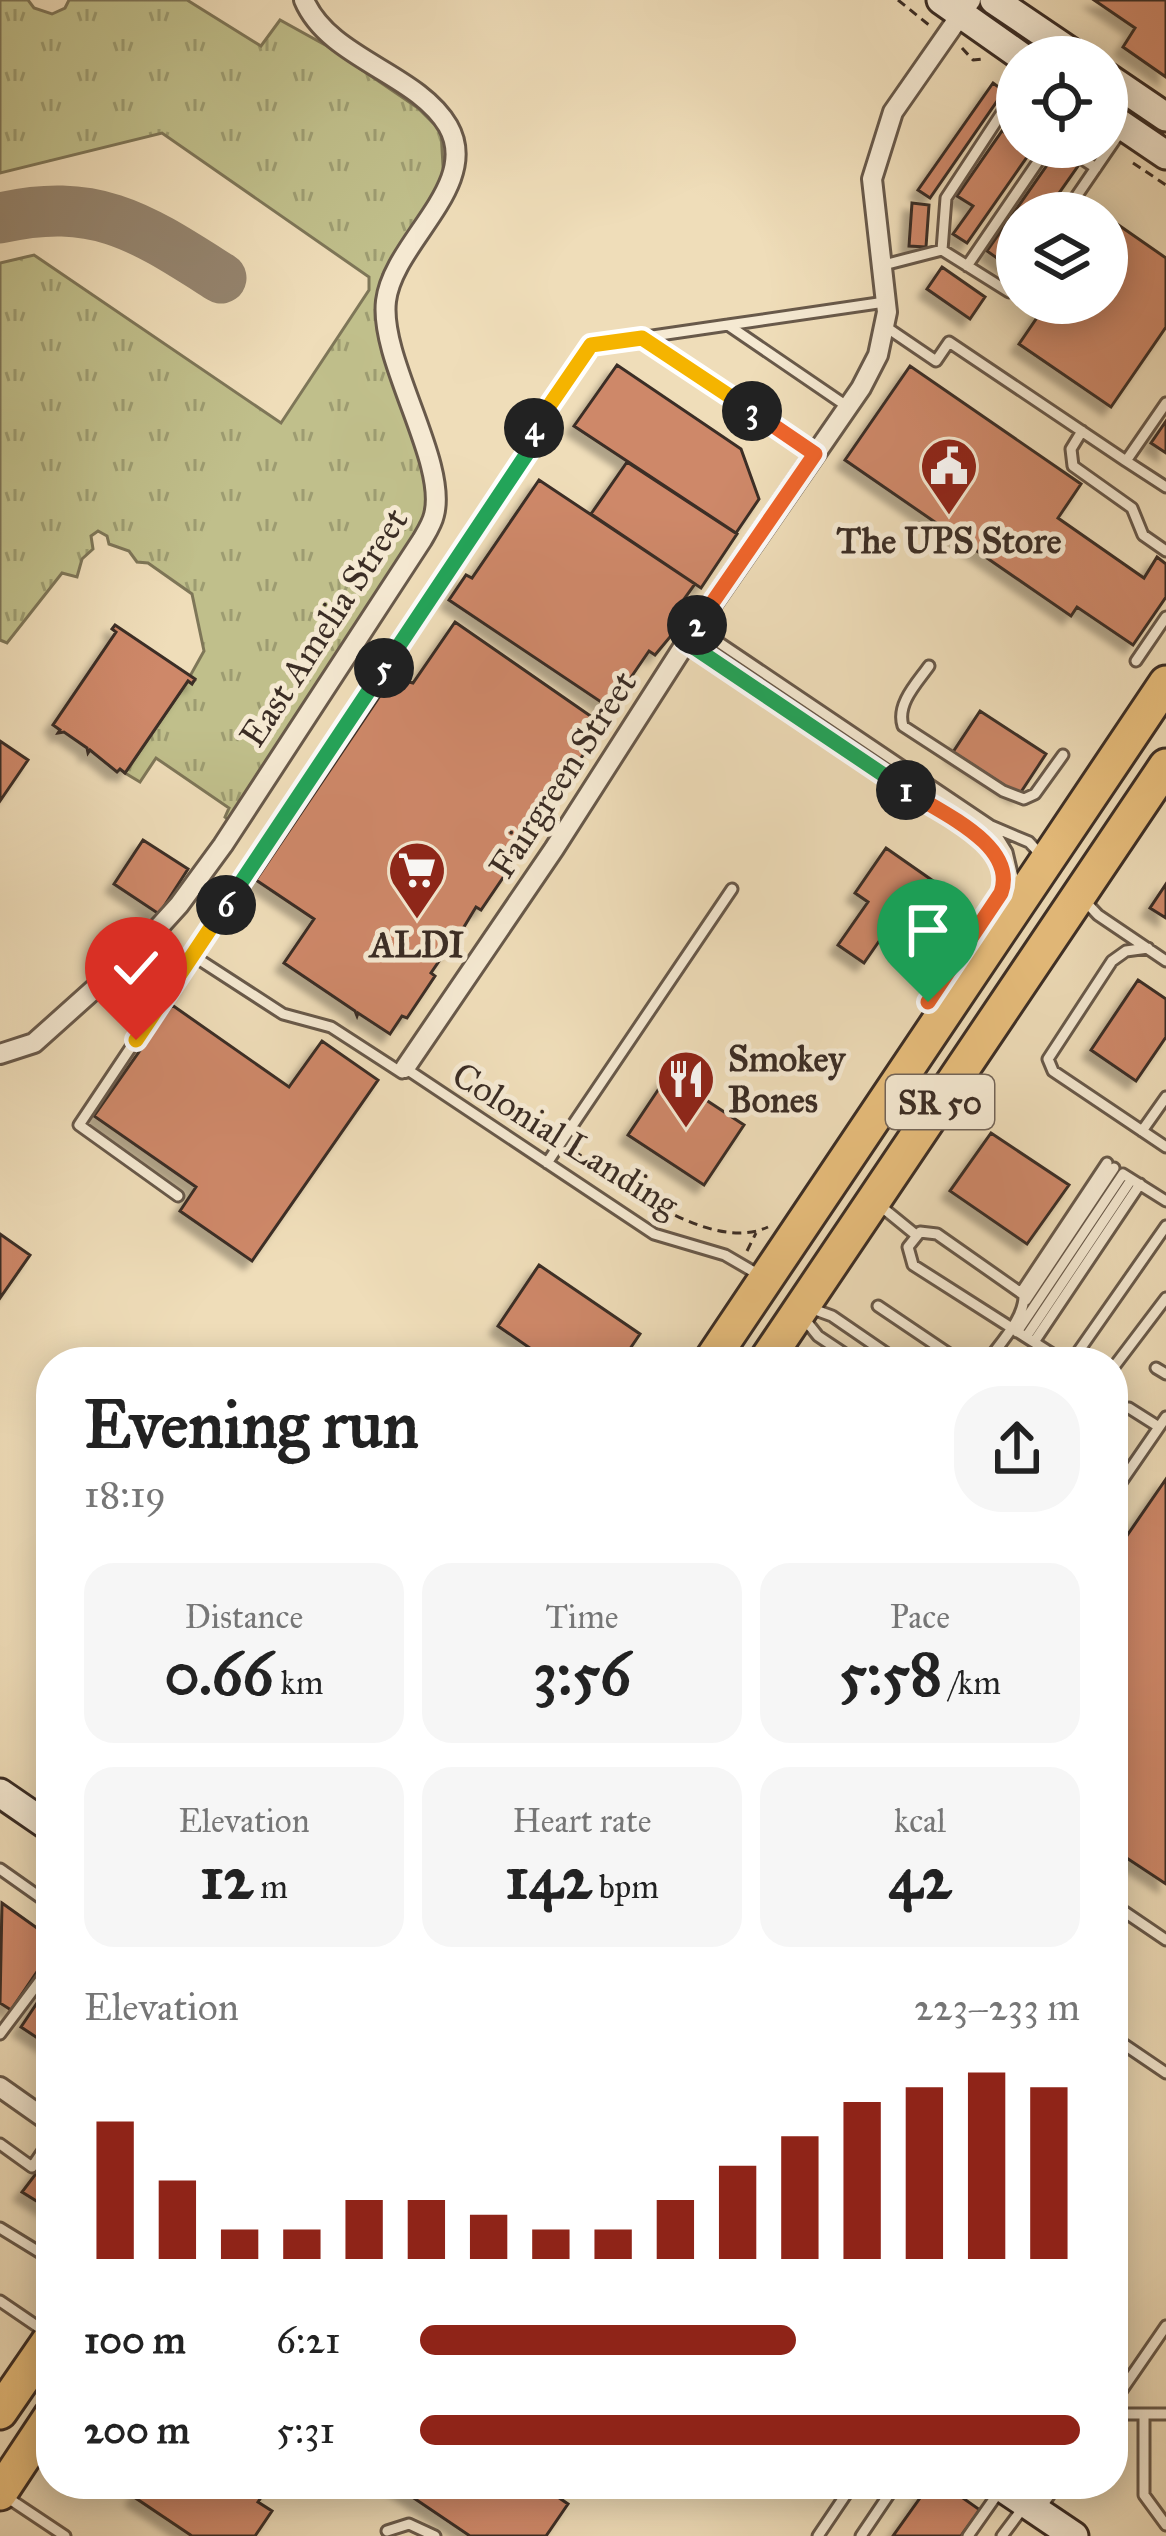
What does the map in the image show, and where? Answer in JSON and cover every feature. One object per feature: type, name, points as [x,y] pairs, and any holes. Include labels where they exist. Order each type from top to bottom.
[{"type":"highway","name":"SR 50","points":[[720,1347],[1166,683]]},
{"type":"highway","points":[[1079,896],[1078,847],[1166,718]]},
{"type":"highway","name":"SR 50","points":[[775,1347],[1166,766]]},
{"type":"highway","points":[[991,1028],[990,994],[1046,904],[1047,860]]},
{"type":"highway","points":[[0,2412],[36,2359]]},
{"type":"highway","points":[[0,2493],[9,2458],[36,2431]]},
{"type":"main road","points":[[994,0],[1047,36]]},
{"type":"main road","points":[[950,10],[996,40]]},
{"type":"main road","points":[[1128,91],[1166,117]]},
{"type":"main road","points":[[1128,129],[1166,155]]},
{"type":"main road","points":[[0,1793],[36,1818]]},
{"type":"main road","points":[[1019,2499],[1074,2536]]},
{"type":"street","name":"East Amelia Street","points":[[0,1054],[34,1043],[139,950],[179,905],[223,845],[435,514],[435,485],[390,337],[386,302],[397,266],[455,173],[455,146],[448,125],[429,104],[339,41],[310,15],[304,0]]},
{"type":"street","name":"Fairgreen Street","points":[[404,1071],[878,356],[885,302],[872,179],[893,112],[950,10]]},
{"type":"street","points":[[766,1279],[801,1308]]},
{"type":"street","points":[[0,2087],[36,2112]]},
{"type":"lane","points":[[942,250],[946,198],[996,122]]},
{"type":"lane","points":[[967,266],[1034,168]]},
{"type":"lane","points":[[1079,192],[1096,168]]},
{"type":"lane","points":[[880,266],[942,250],[996,284]]},
{"type":"lane","points":[[178,1196],[79,1125],[519,466],[532,446],[533,428],[591,345],[885,302]]},
{"type":"lane","points":[[728,325],[848,407]]},
{"type":"lane","points":[[884,326],[936,361],[949,342],[1166,487]]},
{"type":"lane","points":[[642,338],[815,454]]},
{"type":"lane","points":[[1126,461],[1166,403]]},
{"type":"lane","points":[[1082,431],[1071,449],[1073,466],[1132,508],[1143,535],[1166,551]]},
{"type":"lane","points":[[1136,661],[1166,617]]},
{"type":"lane","points":[[691,634],[991,826],[1029,842],[1047,860]]},
{"type":"lane","points":[[929,666],[903,706],[903,726],[1003,791],[1024,799],[1035,794],[1063,755]]},
{"type":"lane","points":[[991,826],[1016,881],[1012,911]]},
{"type":"lane","points":[[547,1163],[732,889]]},
{"type":"lane","points":[[1079,896],[1097,915],[1166,961]]},
{"type":"lane","points":[[1148,948],[1126,951],[1112,961],[1048,1060],[1053,1071],[1166,1148]]},
{"type":"lane","name":"Colonial Landing","points":[[192,955],[283,1014],[331,1027],[404,1071],[654,1234],[725,1255],[766,1279]]},
{"type":"lane","points":[[1142,1131],[1166,1097]]},
{"type":"lane","points":[[1123,1174],[1166,1201]]},
{"type":"lane","points":[[1022,1335],[1024,1296],[1123,1174]]},
{"type":"lane","points":[[1006,1347],[1022,1335],[1123,1174]]},
{"type":"lane","points":[[1022,1335],[1123,1174]]},
{"type":"lane","points":[[874,1201],[916,1235]]},
{"type":"lane","points":[[1079,1347],[1166,1226]]},
{"type":"lane","points":[[1024,1296],[937,1234],[926,1230],[916,1235],[907,1253],[913,1265],[1042,1347]]},
{"type":"lane","points":[[1128,1348],[1166,1298]]},
{"type":"lane","points":[[878,1306],[940,1347]]},
{"type":"lane","points":[[801,1308],[812,1330],[836,1347]]},
{"type":"lane","points":[[801,1308],[824,1312],[876,1347]]},
{"type":"lane","points":[[1129,1408],[1159,1427]]},
{"type":"lane","points":[[1128,1472],[1166,1417]]},
{"type":"lane","points":[[0,1870],[36,1895]]},
{"type":"lane","points":[[1128,1914],[1166,1940]]},
{"type":"lane","points":[[0,2034],[4,2020],[36,1983]]},
{"type":"lane","points":[[1128,2047],[1166,2073]]},
{"type":"lane","points":[[0,2144],[32,2167],[36,2161]]},
{"type":"lane","points":[[0,2228],[36,2247]]},
{"type":"lane","points":[[0,2301],[36,2326]]},
{"type":"lane","points":[[1128,2381],[1166,2326]]},
{"type":"lane","points":[[1128,2414],[1166,2414]]},
{"type":"lane","points":[[1144,2414],[1144,2495],[1166,2524]]},
{"type":"lane","points":[[0,2493],[61,2534]]},
{"type":"lane","points":[[818,2536],[843,2499]]},
{"type":"lane","points":[[861,2536],[886,2499]]},
{"type":"lane","points":[[968,2536],[1014,2499]]},
{"type":"lane","points":[[1003,2536],[1015,2499]]},
{"type":"lane","points":[[387,2531],[409,2524],[435,2536]]},
{"type":"path","points":[[898,0],[950,10]]},
{"type":"path","points":[[1128,160],[1166,185]]},
{"type":"path","points":[[691,634],[993,848]]},
{"type":"path","points":[[572,1150],[668,1214],[744,1235],[782,1221]]},
{"type":"green space","points":[[0,0],[28,0],[34,8],[52,14],[65,8],[69,0],[187,0],[261,46],[280,20],[418,108],[441,131],[444,183],[383,274],[377,319],[381,345],[424,473],[428,521],[231,822],[225,817],[229,808],[156,758],[140,782],[125,773],[188,681],[195,680],[190,676],[204,651],[192,594],[148,563],[137,562],[129,551],[109,544],[107,536],[98,531],[91,536],[93,549],[82,559],[77,577],[62,573],[7,643],[0,640],[0,263],[34,255],[281,423],[369,290],[369,277],[162,133],[0,173]]},
{"type":"building","points":[[1094,0],[1166,0],[1166,77],[1128,50],[1135,28]]},
{"type":"building","points":[[993,83],[996,103],[930,198],[918,190]]},
{"type":"building","points":[[996,140],[996,168],[1019,168],[1003,192],[996,192],[996,201],[967,243],[953,234],[973,206],[957,196]]},
{"type":"building","points":[[1045,168],[1077,168],[1060,192],[1028,192]]},
{"type":"building","points":[[912,203],[929,205],[926,247],[909,246]]},
{"type":"building","points":[[1128,232],[1166,258],[1166,327],[1111,407],[1019,344],[1033,324],[1128,324]]},
{"type":"building","points":[[942,267],[985,297],[970,319],[927,289]]},
{"type":"building","points":[[617,365],[741,449],[759,499],[736,533],[574,426]]},
{"type":"building","points":[[910,366],[1081,484],[1058,518],[1144,578],[1157,557],[1166,564],[1166,597],[1133,645],[1077,607],[1071,616],[845,460]]},
{"type":"building","points":[[1166,421],[1166,453],[1151,443]]},
{"type":"building","points":[[627,462],[737,534],[701,588],[591,514]]},
{"type":"building","points":[[539,480],[695,584],[674,613],[680,617],[670,637],[655,655],[649,651],[610,708],[449,600],[466,575],[472,578]]},
{"type":"building","points":[[455,622],[602,724],[510,856],[515,860],[481,910],[476,907],[407,1018],[402,1016],[390,1034],[284,963],[314,919],[256,880],[392,678],[413,683]]},
{"type":"building","points":[[115,625],[195,679],[192,684],[188,681],[125,773],[88,753],[64,732],[58,733],[53,725],[116,632]]},
{"type":"building","points":[[980,711],[1046,754],[1019,795],[953,752]]},
{"type":"building","points":[[0,741],[28,760],[0,801]]},
{"type":"building","points":[[143,840],[188,869],[159,914],[114,884]]},
{"type":"building","points":[[886,848],[936,883],[905,929],[893,921],[864,963],[838,945],[868,902],[855,893]]},
{"type":"building","points":[[1166,884],[1166,918],[1150,908]]},
{"type":"building","points":[[1138,980],[1166,999],[1166,1037],[1136,1081],[1091,1050]]},
{"type":"building","points":[[172,1005],[289,1087],[322,1041],[378,1080],[252,1261],[180,1211],[196,1187],[94,1116]]},
{"type":"building","name":"Smokey Bones","points":[[668,1075],[744,1125],[704,1185],[628,1135]]},
{"type":"building","points":[[991,1133],[1069,1185],[1027,1244],[950,1191]]},
{"type":"building","points":[[0,1234],[30,1255],[0,1298]]},
{"type":"building","points":[[539,1265],[640,1334],[631,1347],[528,1347],[498,1326]]},
{"type":"building","points":[[1166,1479],[1166,1884],[1128,1859],[1128,1534]]},
{"type":"building","points":[[2,1903],[36,1927],[36,1973],[11,2010],[0,2003]]},
{"type":"building","points":[[36,2004],[36,2037],[21,2027]]},
{"type":"building","points":[[36,2174],[36,2201],[22,2192]]},
{"type":"building","points":[[137,2499],[260,2499],[272,2511],[255,2536],[192,2536]]},
{"type":"building","points":[[415,2499],[561,2499],[568,2504],[546,2536],[470,2536]]},
{"type":"building","points":[[919,2499],[964,2499],[980,2510],[961,2536],[893,2536]]},
{"type":"taxiway","points":[[0,218],[34,212],[92,214],[142,231],[221,278]]},
{"type":"place","name":"The UPS Store","points":[[949,517]]},
{"type":"place","name":"ALDI","points":[[417,921]]},
{"type":"place","name":"Smokey Bones","points":[[686,1130]]},
{"type":"route","points":[[136,1040],[532,446],[533,428],[591,345],[642,338],[815,454],[686,642],[993,848],[1003,863],[1006,877],[1001,893],[928,1002]]}]
